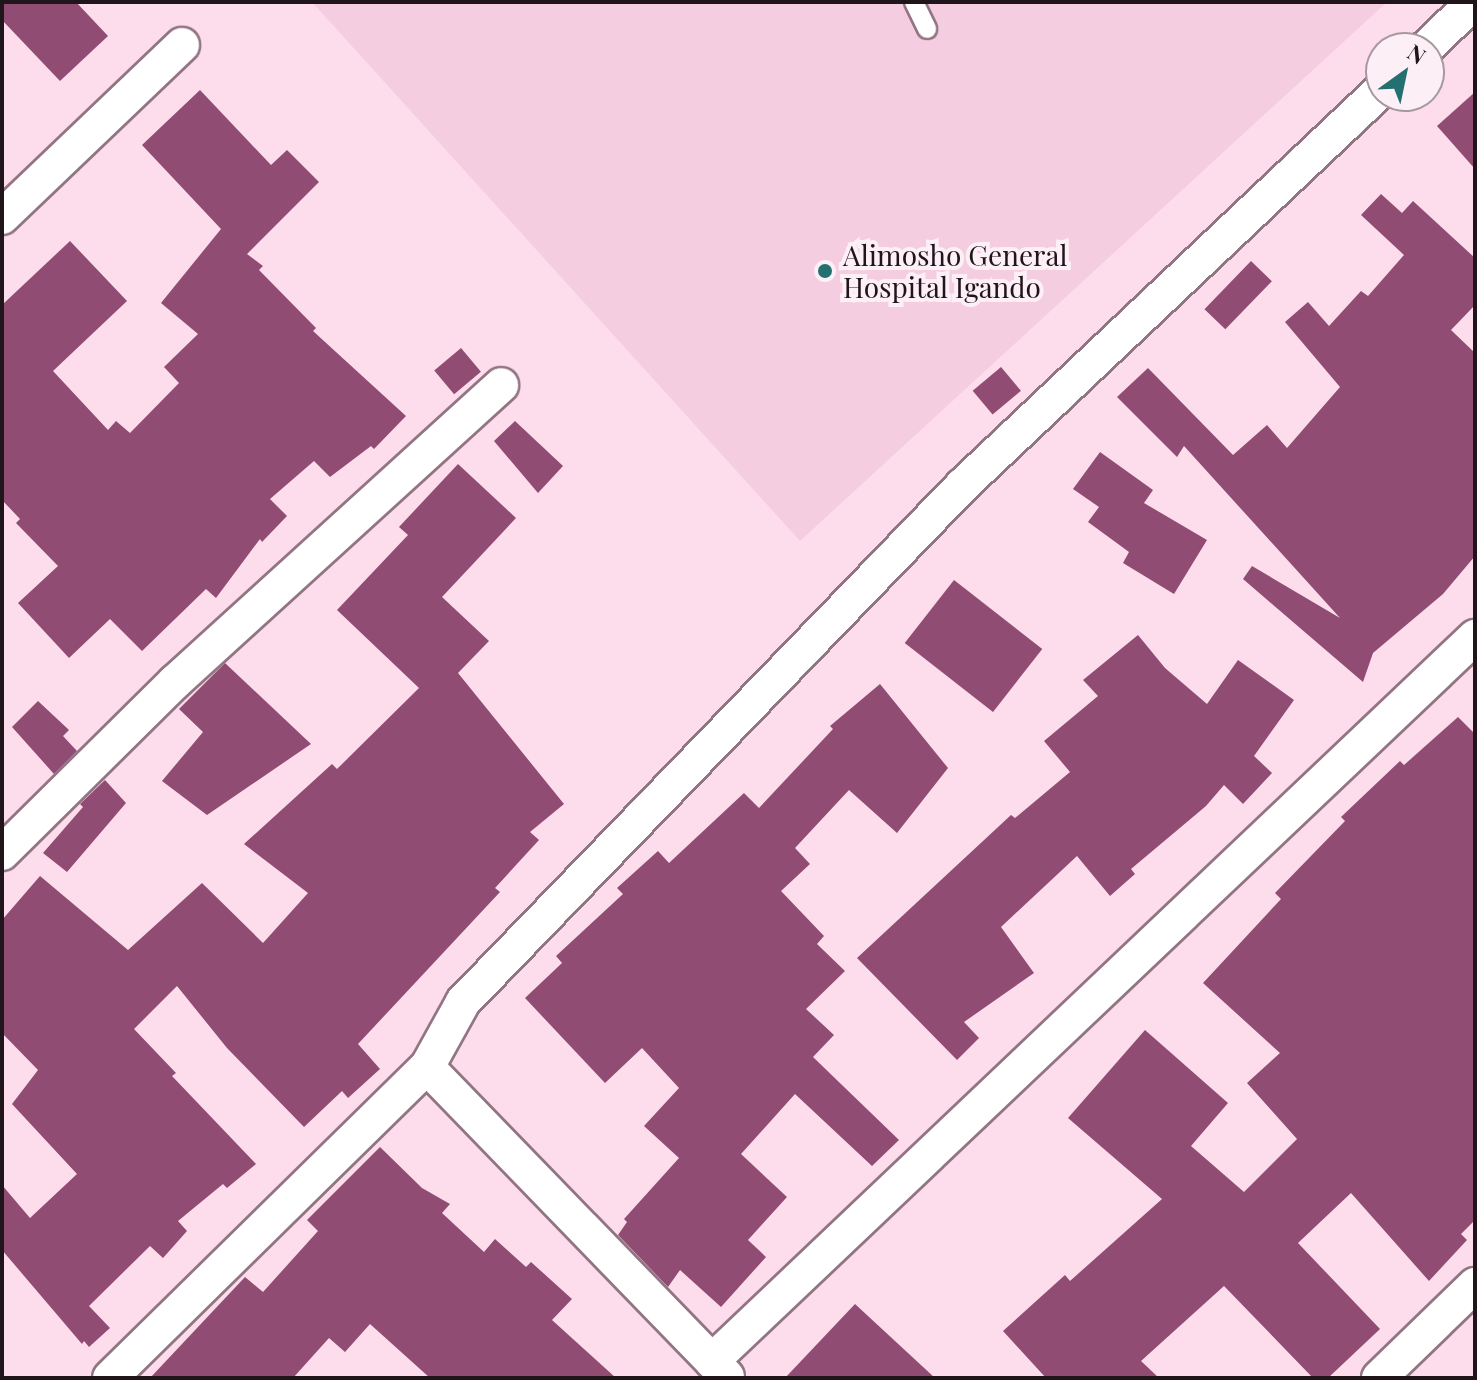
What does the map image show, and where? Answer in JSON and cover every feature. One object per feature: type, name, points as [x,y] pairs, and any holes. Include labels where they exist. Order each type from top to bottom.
[{"type":"street","points":[[1443,32],[1474,2]]},
{"type":"street","points":[[2,217],[182,45]]},
{"type":"street","points":[[110,1378],[427,1067],[463,1002],[962,486],[1365,105]]},
{"type":"street","points":[[2,853],[175,682],[501,385]]},
{"type":"street","points":[[427,1067],[720,1370],[1475,637]]},
{"type":"street","points":[[1379,1378],[1475,1285]]},
{"type":"lane","points":[[914,2],[927,29]]},
{"type":"shaded area","name":"Alimosho General Hospital Igando","points":[[312,2],[1387,2],[800,541]]},
{"type":"building","points":[[2,2],[76,2],[108,36],[60,81],[2,20]]},
{"type":"building","points":[[200,90],[271,165],[287,150],[319,182],[247,254],[263,266],[259,270],[316,328],[313,331],[406,416],[374,449],[371,446],[330,477],[314,461],[270,499],[287,516],[262,542],[260,539],[216,598],[206,589],[142,651],[110,619],[69,658],[18,603],[58,566],[16,523],[20,519],[2,500],[2,305],[70,241],[127,301],[53,371],[108,430],[116,421],[130,433],[179,383],[164,367],[198,334],[161,303],[221,229],[142,145]]},
{"type":"building","points":[[1475,92],[1475,169],[1437,126]]},
{"type":"building","points":[[1381,194],[1402,213],[1413,201],[1475,258],[1475,305],[1451,330],[1475,353],[1475,556],[1443,594],[1373,653],[1363,682],[1243,579],[1252,566],[1340,618],[1184,446],[1177,457],[1117,397],[1148,368],[1233,455],[1267,425],[1287,448],[1340,387],[1285,322],[1308,302],[1329,326],[1361,291],[1368,296],[1404,255],[1361,215]]},
{"type":"building","points":[[1251,261],[1272,281],[1225,329],[1204,309]]},
{"type":"building","points":[[461,348],[481,372],[454,394],[434,370]]},
{"type":"building","points":[[1001,367],[1021,391],[993,415],[973,391]]},
{"type":"building","points":[[515,421],[563,466],[538,493],[494,441]]},
{"type":"building","points":[[1100,452],[1153,490],[1144,503],[1207,540],[1174,594],[1123,563],[1129,552],[1088,522],[1099,507],[1073,489]]},
{"type":"building","points":[[458,464],[516,518],[442,597],[489,641],[458,673],[564,804],[530,832],[539,840],[495,888],[500,892],[358,1044],[380,1069],[348,1098],[342,1091],[304,1127],[227,1048],[177,986],[134,1029],[176,1073],[172,1076],[256,1164],[227,1188],[223,1184],[178,1221],[187,1231],[163,1258],[150,1246],[89,1306],[110,1328],[89,1347],[84,1341],[82,1344],[2,1250],[2,1185],[30,1218],[77,1174],[12,1104],[38,1070],[2,1033],[2,920],[40,876],[128,950],[202,883],[263,943],[308,893],[244,844],[332,764],[337,769],[419,688],[337,610],[408,535],[399,527]]},
{"type":"building","points":[[954,580],[1042,649],[993,712],[905,643]]},
{"type":"building","points":[[1138,635],[1165,668],[1207,704],[1238,660],[1294,700],[1254,756],[1272,773],[1243,804],[1224,785],[1206,806],[1131,869],[1135,874],[1110,896],[1077,856],[1001,927],[1034,973],[964,1022],[979,1038],[957,1060],[857,958],[1011,815],[1015,818],[1070,772],[1044,741],[1098,696],[1083,680]]},
{"type":"building","points":[[225,663],[311,744],[207,815],[162,781],[203,732],[179,709]]},
{"type":"building","points":[[880,684],[948,768],[897,833],[849,790],[795,848],[810,864],[781,891],[824,936],[817,944],[845,971],[806,1009],[834,1035],[813,1057],[899,1140],[872,1166],[795,1094],[741,1154],[787,1197],[748,1240],[766,1257],[721,1307],[680,1270],[668,1287],[618,1235],[627,1222],[624,1219],[679,1158],[644,1126],[679,1088],[642,1048],[605,1083],[525,998],[562,963],[556,956],[623,894],[617,888],[658,851],[669,863],[744,793],[759,808],[833,729],[830,726]]},
{"type":"building","points":[[38,701],[69,730],[63,736],[77,751],[54,774],[12,727]]},
{"type":"building","points":[[1458,717],[1475,734],[1475,1220],[1461,1234],[1467,1240],[1429,1281],[1351,1193],[1298,1243],[1380,1329],[1328,1378],[1313,1378],[1224,1286],[1141,1361],[1159,1378],[1046,1378],[1003,1331],[1065,1275],[1070,1281],[1162,1199],[1068,1118],[1145,1030],[1228,1103],[1191,1146],[1244,1192],[1297,1139],[1247,1083],[1280,1053],[1203,983],[1281,899],[1275,893],[1345,821],[1341,817],[1400,761],[1404,765]]},
{"type":"building","points":[[105,780],[126,803],[67,872],[43,853],[83,807],[80,804]]},
{"type":"building","points":[[380,1147],[422,1188],[450,1204],[442,1213],[484,1252],[495,1239],[526,1267],[531,1262],[572,1299],[552,1320],[616,1378],[430,1378],[370,1324],[345,1352],[329,1338],[293,1378],[150,1378],[245,1277],[263,1292],[318,1231],[307,1220]]},
{"type":"building","points":[[855,1304],[935,1378],[785,1378]]},
{"type":"place","name":"Alimosho General Hospital Igando","points":[[825,271]]}]
